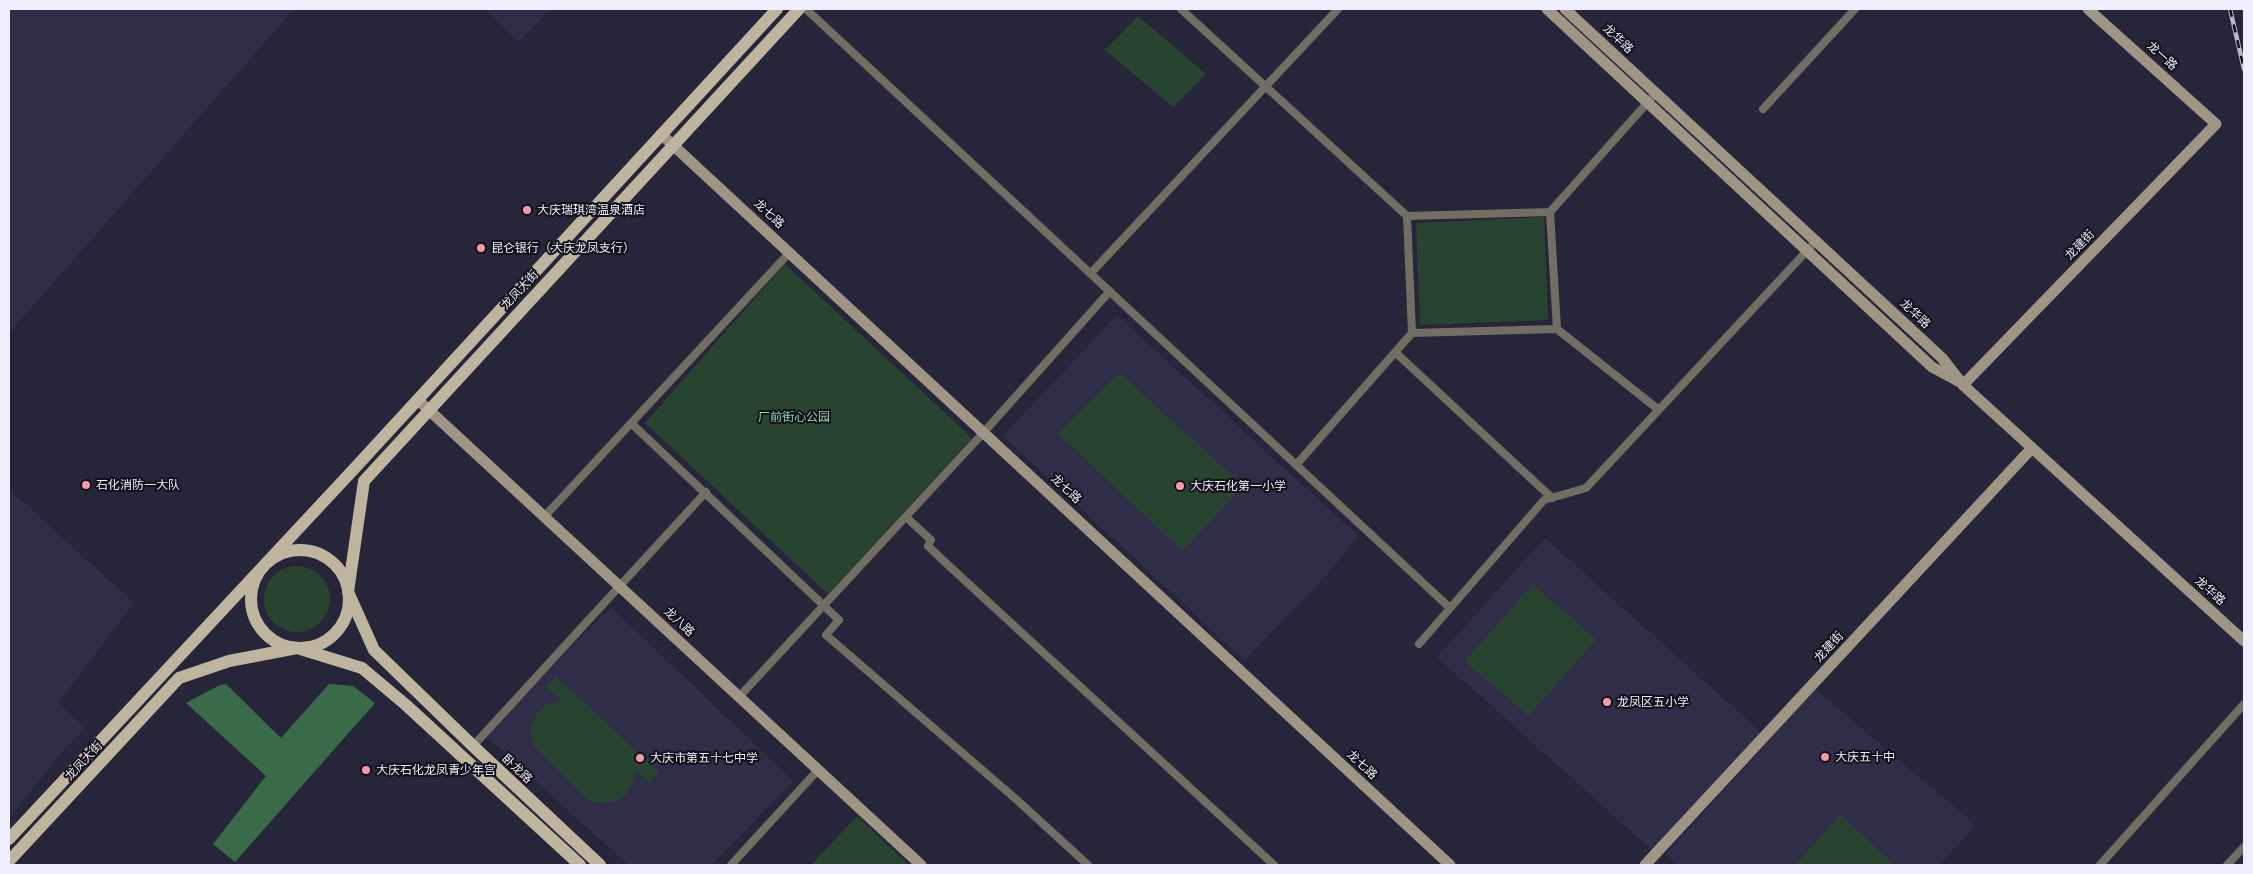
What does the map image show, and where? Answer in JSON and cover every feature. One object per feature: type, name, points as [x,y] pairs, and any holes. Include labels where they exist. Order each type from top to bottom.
[{"type":"main road","name":"龙凤大街","points":[[9,839],[418,400],[777,9]]},
{"type":"main road","name":"龙凤大街","points":[[348,592],[364,481],[799,9]]},
{"type":"main road","points":[[296,648],[311,647],[325,642],[336,633],[344,621],[348,606],[348,592],[344,577],[334,564],[321,555],[306,551],[291,551],[276,556],[264,566],[256,577],[251,590],[250,604],[254,618],[261,630],[283,646],[296,648],[362,668],[406,705],[580,865]]},
{"type":"main road","name":"卧龙路","points":[[348,592],[374,650],[600,865]]},
{"type":"main road","name":"龙凤大街","points":[[9,862],[179,678],[229,661],[296,648]]},
{"type":"street","points":[[806,9],[1450,608]]},
{"type":"street","points":[[1181,9],[1407,216],[1550,212]]},
{"type":"street","points":[[1091,273],[1338,9]]},
{"type":"street","points":[[1547,9],[1932,367],[1963,385]]},
{"type":"street","name":"龙华路","points":[[1565,9],[1817,240],[1942,358],[1963,385],[2244,641]]},
{"type":"street","points":[[1763,109],[1855,9]]},
{"type":"street","name":"龙一路","points":[[2088,9],[2216,124]]},
{"type":"street","points":[[1557,329],[1550,212],[1656,93]]},
{"type":"street","name":"龙建街","points":[[1963,385],[2216,124]]},
{"type":"street","name":"龙七路","points":[[661,134],[1450,865]]},
{"type":"street","points":[[1296,465],[1412,333],[1407,216]]},
{"type":"street","points":[[1419,644],[1544,500],[1586,488],[1817,240]]},
{"type":"street","points":[[544,516],[790,252]]},
{"type":"street","points":[[739,697],[984,432],[1110,291]]},
{"type":"street","points":[[1412,333],[1557,329],[1659,410]]},
{"type":"street","points":[[1395,352],[1552,498]]},
{"type":"street","name":"龙八路","points":[[418,400],[921,865]]},
{"type":"street","points":[[631,423],[839,620],[826,635],[1017,800],[1088,865]]},
{"type":"street","name":"龙建街","points":[[1646,865],[2032,448]]},
{"type":"street","points":[[473,746],[706,492]]},
{"type":"street","points":[[906,517],[931,540],[928,546],[947,564],[1274,865]]},
{"type":"street","points":[[2100,865],[2244,704]]},
{"type":"street","points":[[731,865],[818,770]]},
{"type":"street","points":[[2228,865],[2244,847]]},
{"type":"shaded area","points":[[9,9],[294,9],[9,333]]},
{"type":"shaded area","points":[[484,9],[550,9],[519,42]]},
{"type":"shaded area","name":"大庆石化第一小学","points":[[1117,315],[1358,536],[1326,576],[1244,660],[1003,436]]},
{"type":"shaded area","points":[[9,489],[134,603],[58,703],[86,728],[64,750],[9,818]]},
{"type":"shaded area","name":"龙凤区五小学","points":[[1545,538],[1763,734],[1655,853],[1437,657]]},
{"type":"shaded area","name":"大庆市第五十七中学","points":[[611,607],[793,781],[712,865],[628,865],[485,735]]},
{"type":"shaded area","name":"大庆五十中","points":[[1815,689],[1976,825],[1939,865],[1678,865],[1666,854]]},
{"type":"green space","points":[[1138,16],[1206,74],[1173,107],[1105,50]]},
{"type":"green space","points":[[1544,217],[1548,320],[1420,325],[1416,223]]},
{"type":"green space","name":"厂前街心公园","points":[[785,264],[972,438],[828,594],[645,423]]},
{"type":"green space","points":[[1120,373],[1243,486],[1183,551],[1058,434]]},
{"type":"green space","points":[[291,566],[303,566],[315,571],[325,581],[330,593],[328,612],[315,627],[303,632],[291,632],[279,627],[269,617],[264,605],[264,593],[269,581],[279,571]]},
{"type":"green space","points":[[1533,584],[1596,640],[1528,716],[1465,661]]},
{"type":"green space","points":[[556,677],[659,772],[649,783],[636,770],[633,782],[626,795],[612,802],[600,803],[587,799],[534,747],[530,730],[537,713],[547,704],[561,700],[546,687]]},
{"type":"green space","points":[[226,684],[281,738],[329,684],[353,686],[375,703],[235,862],[213,844],[266,776],[186,703],[220,685]]},
{"type":"green space","points":[[1840,815],[1895,865],[1795,865]]},
{"type":"green space","points":[[857,816],[909,865],[811,865]]},
{"type":"railway","points":[[2230,9],[2244,69]]},
{"type":"place","name":"大庆瑞琪湾温泉酒店","points":[[527,210]]},
{"type":"place","name":"昆仑银行（大庆龙凤支行）","points":[[481,248]]},
{"type":"place","name":"石化消防一大队","points":[[86,485]]},
{"type":"place","name":"大庆石化第一小学","points":[[1180,486]]},
{"type":"place","name":"龙凤区五小学","points":[[1607,702]]},
{"type":"place","name":"大庆五十中","points":[[1825,757]]},
{"type":"place","name":"大庆市第五十七中学","points":[[640,758]]},
{"type":"place","name":"大庆石化龙凤青少年宫","points":[[366,770]]}]
